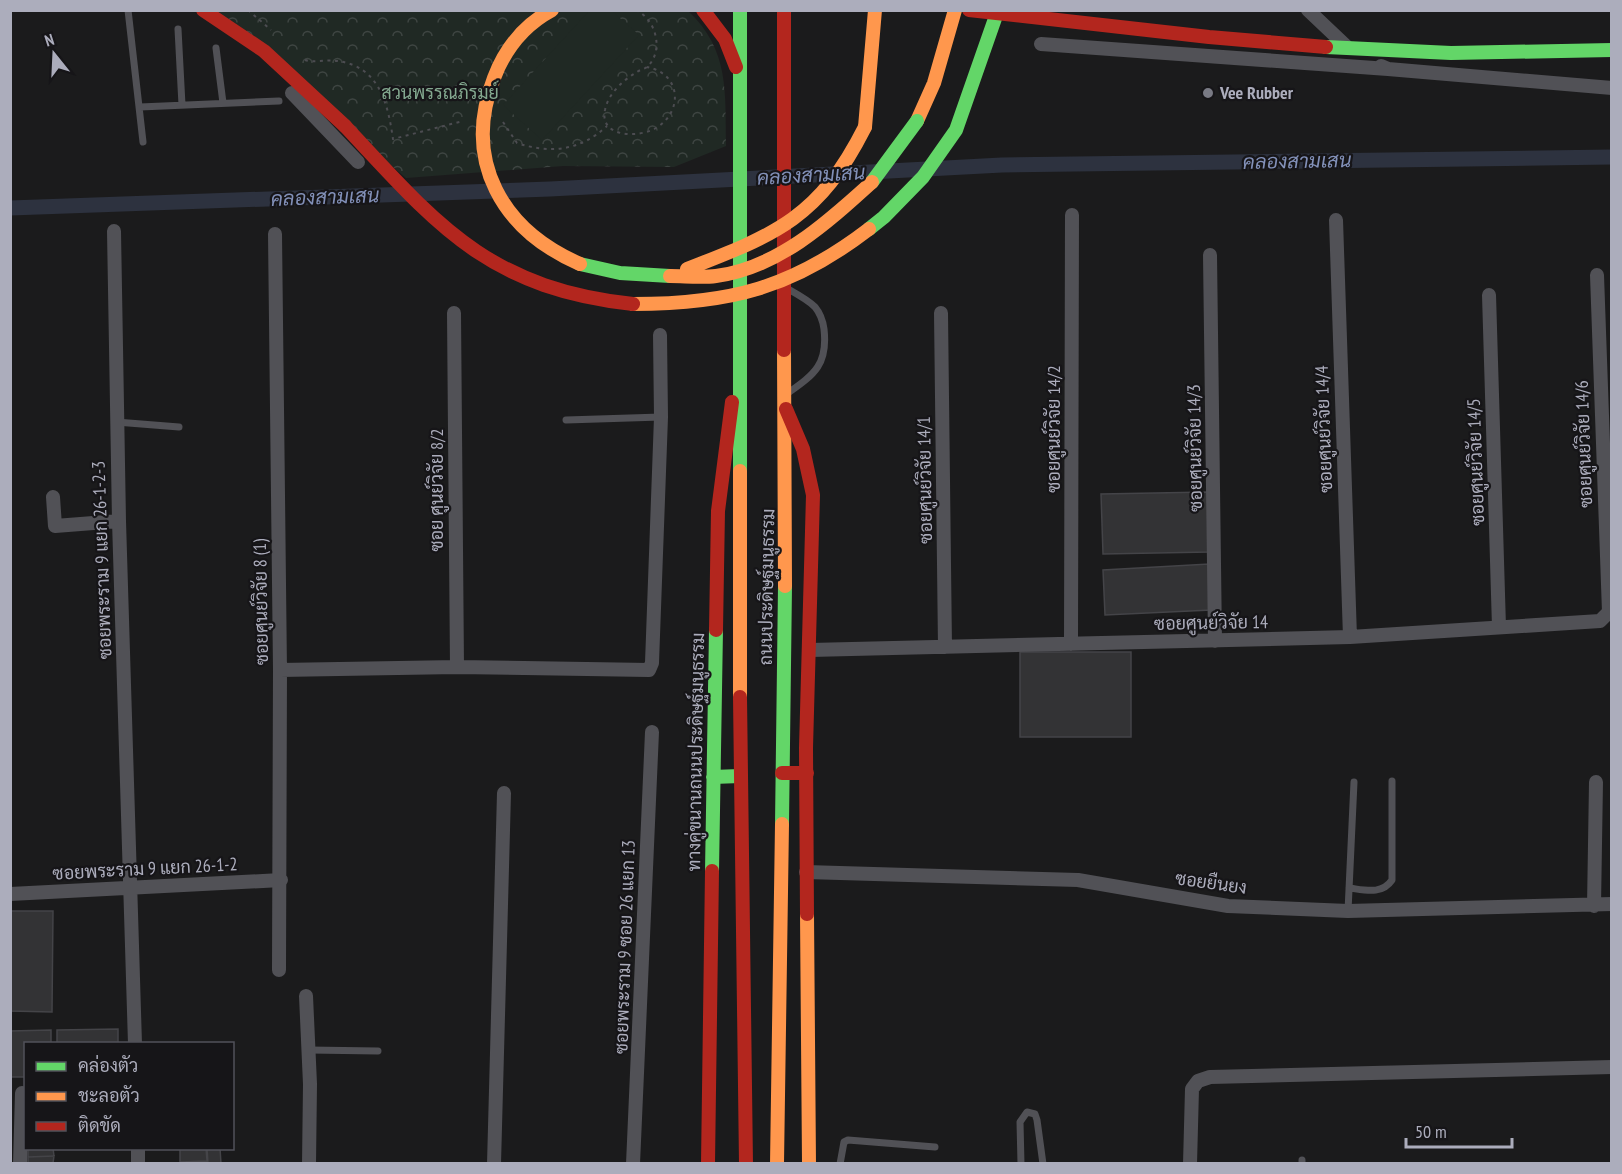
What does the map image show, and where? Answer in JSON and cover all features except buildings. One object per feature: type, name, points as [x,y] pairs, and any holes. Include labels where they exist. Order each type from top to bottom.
[{"type":"main road","points":[[203,10],[264,51],[302,84],[430,216],[464,245],[498,267],[550,287],[598,300],[663,307],[725,300],[776,286],[815,267],[853,243],[896,207],[917,185],[958,128],[998,10]]},
{"type":"main road","points":[[552,10],[543,14],[522,33],[504,55],[487,91],[481,132],[484,164],[507,210],[523,228],[548,249],[580,264],[620,273],[670,276],[717,276],[768,261],[824,226],[851,203],[878,177],[917,121],[934,83],[955,10]]},
{"type":"main road","points":[[704,10],[724,39],[740,77]]},
{"type":"main road","name":"ถนนประดิษฐ์มนูธรรม","points":[[740,10],[740,776],[746,1164]]},
{"type":"main road","name":"ถนนประดิษฐ์มนูธรรม","points":[[777,1164],[786,503],[782,215],[784,10]]},
{"type":"main road","points":[[670,276],[754,243],[789,222],[822,194],[846,164],[865,128],[875,10]]},
{"type":"main road","points":[[969,10],[1168,33],[1311,45],[1456,54],[1551,54],[1611,50]]},
{"type":"main road","name":"ทางคู่ขนานถนนประดิษฐ์มนูธรรม","points":[[708,1164],[718,511],[740,342]]},
{"type":"main road","points":[[785,401],[802,449],[813,495],[806,872],[809,1164]]},
{"type":"main road","points":[[782,773],[807,773]]},
{"type":"main road","points":[[714,777],[740,776]]},
{"type":"street","points":[[187,10],[260,61],[358,162]]},
{"type":"street","points":[[1308,10],[1351,51],[1388,69]]},
{"type":"street","points":[[1041,44],[1611,88]]},
{"type":"street","points":[[341,144],[361,128]]},
{"type":"street","name":"ซอยศูนย์วิจัย 14/2","points":[[1071,644],[1072,214]]},
{"type":"street","name":"ซอยศูนย์วิจัย 14/4","points":[[1336,220],[1350,637]]},
{"type":"street","name":"ซอยพระราม 9 แยก 26-1-2-3","points":[[114,231],[116,422],[135,1042]]},
{"type":"street","name":"ซอยศูนย์วิจัย 8 (1)","points":[[274,234],[280,670],[279,970]]},
{"type":"street","name":"ซอยศูนย์วิจัย 14/3","points":[[1210,255],[1215,641]]},
{"type":"street","name":"ซอยศูนย์วิจัย 14/6","points":[[1597,275],[1607,443],[1609,612]]},
{"type":"street","name":"ซอยศูนย์วิจัย 14/5","points":[[1489,295],[1499,627]]},
{"type":"street","name":"ซอย ศูนย์วิจัย 8/2","points":[[454,313],[457,667]]},
{"type":"street","name":"ซอยศูนย์วิจัย 14/1","points":[[941,313],[945,647]]},
{"type":"street","points":[[280,670],[457,667],[649,670],[651,668],[661,417],[660,335]]},
{"type":"street","points":[[52,497],[55,526],[119,521]]},
{"type":"street","name":"ซอยศูนย์วิจัย 14","points":[[810,650],[1350,637],[1600,621],[1609,612]]},
{"type":"street","name":"ซอยพระราม 9 ซอย 26 แยก 13","points":[[633,1164],[652,732]]},
{"type":"street","points":[[1594,906],[1596,782]]},
{"type":"street","points":[[494,1164],[504,794]]},
{"type":"street","name":"ซอยยืนยง","points":[[806,872],[1078,880],[1228,906],[1348,911],[1611,904]]},
{"type":"street","name":"ซอยพระราม 9 แยก 26-1-2","points":[[10,894],[281,880]]},
{"type":"street","points":[[306,996],[309,1164]]},
{"type":"street","points":[[1190,1164],[1192,1089],[1198,1081],[1210,1077],[1611,1067]]},
{"type":"street","points":[[20,1164],[22,1093]]},
{"type":"lane","points":[[128,10],[143,142]]},
{"type":"lane","points":[[177,29],[182,105]]},
{"type":"lane","points":[[216,48],[223,103]]},
{"type":"lane","points":[[140,107],[279,101]]},
{"type":"lane","points":[[783,286],[816,308],[823,322],[825,341],[821,363],[785,401]]},
{"type":"lane","points":[[566,420],[661,417]]},
{"type":"lane","points":[[116,422],[179,427]]},
{"type":"lane","points":[[1349,888],[1374,891],[1386,888],[1392,880],[1392,781]]},
{"type":"lane","points":[[1348,911],[1354,782]]},
{"type":"lane","points":[[308,1050],[378,1050]]},
{"type":"lane","points":[[1021,1164],[1020,1122],[1027,1112],[1035,1114],[1037,1120],[1043,1164]]},
{"type":"lane","points":[[840,1164],[844,1142],[848,1140],[935,1147]]},
{"type":"path","points":[[248,10],[273,32]]},
{"type":"path","points":[[636,10],[647,15],[654,28],[656,41],[653,58],[647,67],[628,78],[612,94],[604,116],[608,126],[616,133],[643,133],[657,128],[667,118],[674,100],[675,87],[670,77],[660,70],[647,67]]},
{"type":"path","points":[[298,54],[306,62],[341,61],[359,69],[374,80],[385,96],[393,139],[463,121]]},
{"type":"path","points":[[502,122],[517,143],[549,151],[586,141],[608,126]]},
{"type":"green space","name":"สวนพรรณภิรมย์","points":[[209,11],[688,11],[712,41],[718,57],[725,90],[726,146],[674,167],[563,166],[406,178]]},
{"type":"green space","points":[[589,11],[612,11],[639,35],[542,140],[503,105]]},
{"type":"waterway","name":"คลองสามเสน","points":[[10,208],[550,189],[1002,165],[1612,157]]},
{"type":"traffic: fast","points":[[740,10],[740,471]]},
{"type":"traffic: fast","points":[[869,229],[923,177],[956,130],[998,10]]},
{"type":"traffic: fast","points":[[1326,47],[1451,53],[1612,50]]},
{"type":"traffic: fast","points":[[872,182],[917,121]]},
{"type":"traffic: fast","points":[[580,264],[620,273],[670,276]]},
{"type":"traffic: fast","points":[[782,824],[785,586]]},
{"type":"traffic: fast","points":[[712,871],[716,630]]},
{"type":"traffic: fast","points":[[713,777],[740,776]]},
{"type":"traffic: slow","points":[[552,10],[524,30],[504,57],[494,78],[485,108],[483,137],[487,164],[496,189],[510,212],[529,232],[553,250],[580,264]]},
{"type":"traffic: slow","points":[[865,127],[875,10]]},
{"type":"traffic: slow","points":[[917,121],[934,83],[955,10]]},
{"type":"traffic: slow","points":[[687,269],[746,245],[771,233],[792,219],[812,203],[830,183],[848,158],[865,127]]},
{"type":"traffic: slow","points":[[670,276],[716,276],[760,264],[801,241],[872,182]]},
{"type":"traffic: slow","points":[[633,304],[700,301],[758,289],[813,266],[869,229]]},
{"type":"traffic: slow","points":[[784,350],[785,586]]},
{"type":"traffic: slow","points":[[740,471],[740,697]]},
{"type":"traffic: slow","points":[[777,1164],[782,824]]},
{"type":"traffic: slow","points":[[807,914],[809,1164]]},
{"type":"traffic: jam","points":[[203,10],[264,51],[345,126]]},
{"type":"traffic: jam","points":[[703,10],[725,39],[736,67]]},
{"type":"traffic: jam","points":[[784,10],[784,350]]},
{"type":"traffic: jam","points":[[969,10],[1209,37],[1326,47]]},
{"type":"traffic: jam","points":[[345,126],[409,194],[439,222],[470,246],[503,267],[540,284],[583,296],[633,304]]},
{"type":"traffic: jam","points":[[716,630],[718,511],[732,402]]},
{"type":"traffic: jam","points":[[786,409],[803,449],[813,495],[806,748],[807,914]]},
{"type":"traffic: jam","points":[[740,697],[746,1164]]},
{"type":"traffic: jam","points":[[782,773],[807,773]]},
{"type":"traffic: jam","points":[[708,1164],[712,871]]},
{"type":"place","name":"Vee Rubber","points":[[1208,93]]}]
